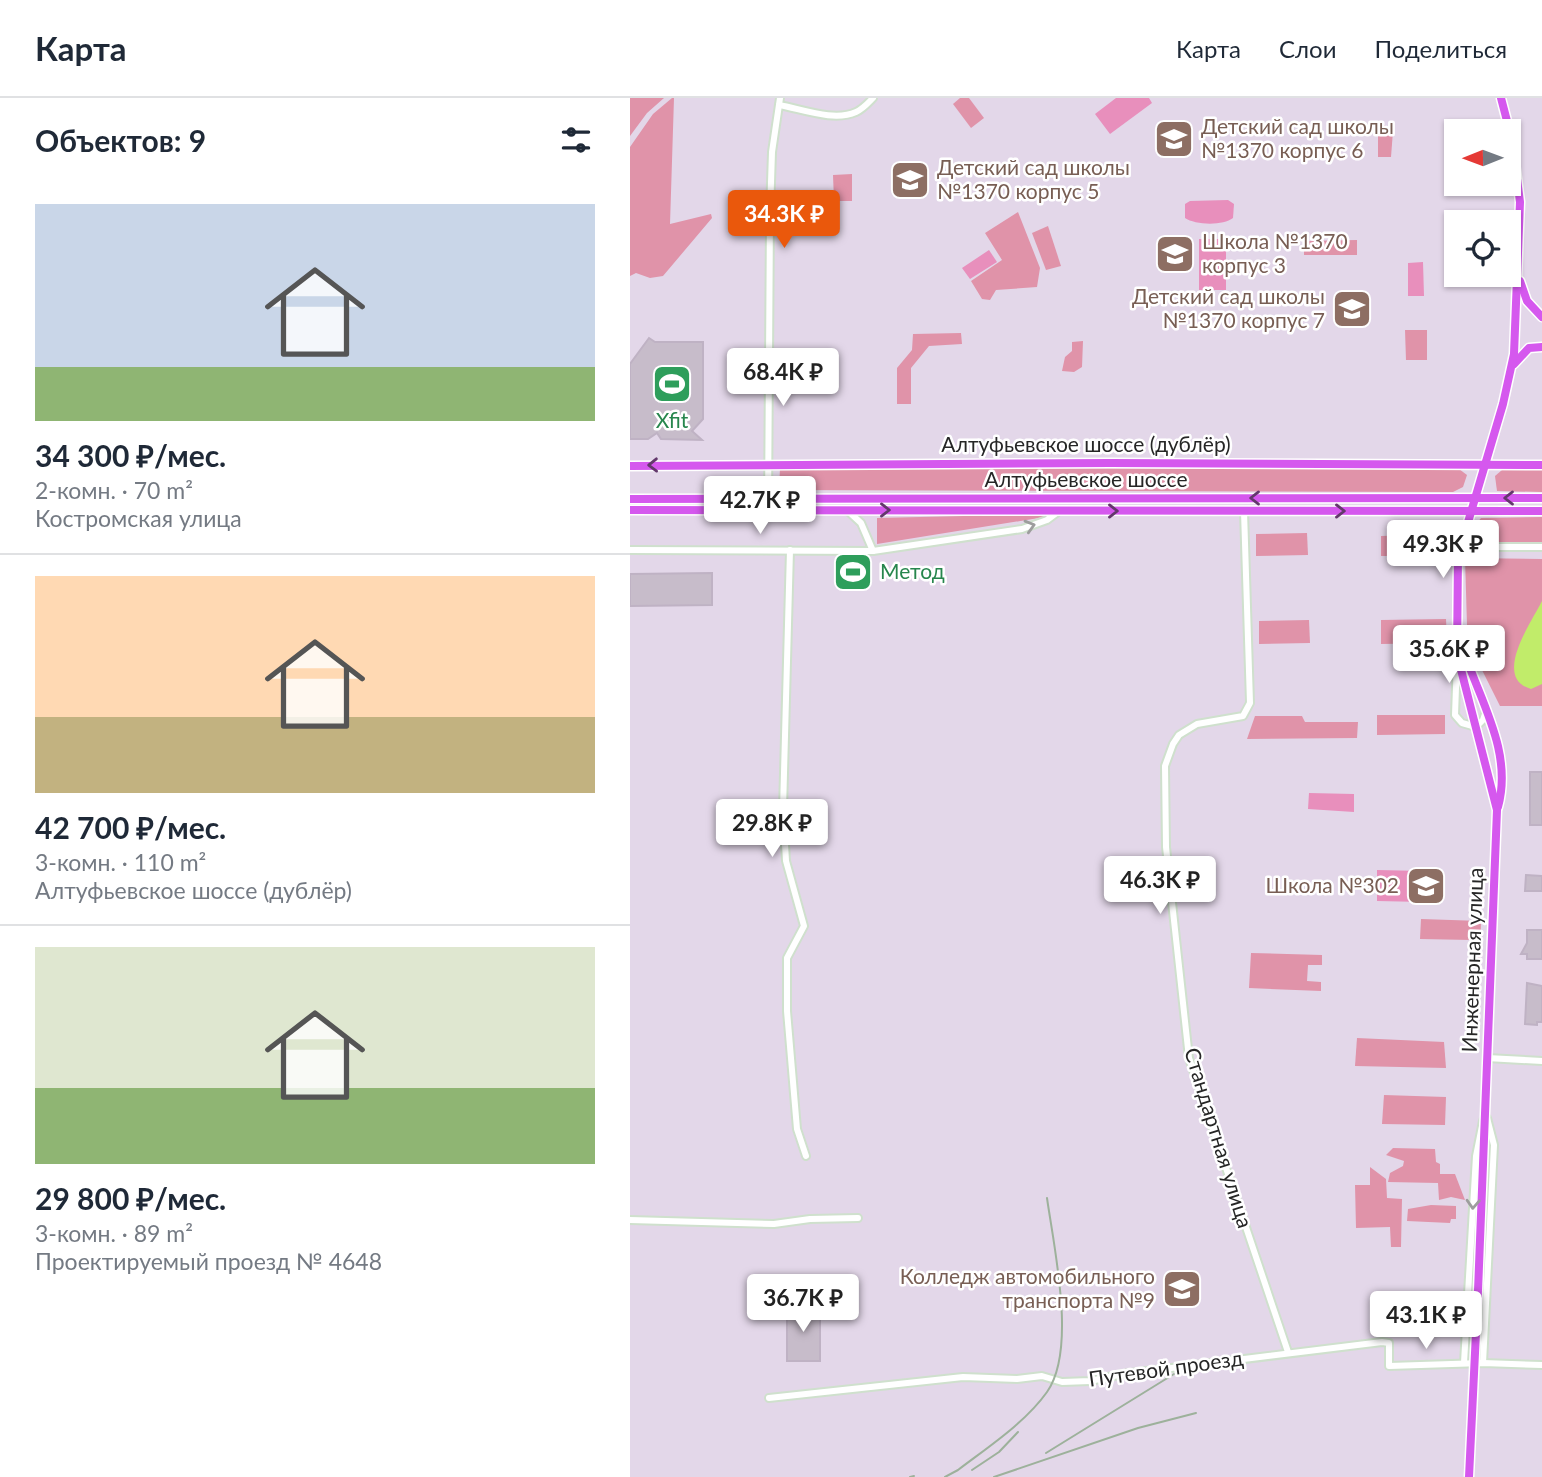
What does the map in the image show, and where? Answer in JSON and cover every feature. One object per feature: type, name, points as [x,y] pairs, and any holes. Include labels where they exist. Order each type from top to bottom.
[{"type":"main road","name":"Инженерная улица","points":[[1501,98],[1507,116],[1518,182],[1518,210]]},
{"type":"main road","points":[[1521,283],[1527,300],[1542,317]]},
{"type":"main road","name":"Инженерная улица","points":[[1497,810],[1457,654],[1458,562],[1512,367],[1517,287]]},
{"type":"main road","points":[[1512,367],[1523,352],[1529,348],[1542,347]]},
{"type":"main road","name":"Алтуфьевское шоссе (дублёр)","points":[[630,466],[1542,465]]},
{"type":"main road","name":"Алтуфьевское шоссе","points":[[630,499],[1542,498]]},
{"type":"main road","name":"Алтуфьевское шоссе","points":[[630,510],[1542,511]]},
{"type":"main road","name":"Инженерная улица","points":[[1457,617],[1463,649],[1497,744],[1502,784],[1497,810],[1485,1113]]},
{"type":"main road","points":[[1469,1477],[1485,1113]]},
{"type":"street","points":[[768,510],[770,213],[772,152],[780,102],[830,115],[849,115],[860,111],[873,98]]},
{"type":"street","points":[[847,510],[861,523],[873,551]]},
{"type":"street","points":[[630,550],[873,551],[1022,530],[1047,520],[1059,511]]},
{"type":"street","name":"Стандартная улица","points":[[1244,511],[1250,703],[1243,716],[1197,724],[1179,735],[1173,744],[1165,766],[1166,847],[1189,1058],[1288,1352]]},
{"type":"street","points":[[1461,547],[1542,547]]},
{"type":"street","points":[[790,550],[783,810],[786,861],[804,926],[787,958],[787,1011],[797,1129],[806,1156]]},
{"type":"street","points":[[1457,654],[1455,715],[1462,723],[1476,727],[1487,710]]},
{"type":"street","points":[[1481,746],[1487,738],[1497,744]]},
{"type":"street","points":[[1487,1058],[1542,1061]]},
{"type":"street","name":"Инженерная улица","points":[[1483,1363],[1494,1145],[1485,1113]]},
{"type":"street","name":"Инженерная улица","points":[[1464,1363],[1476,1156],[1485,1113]]},
{"type":"street","points":[[630,1220],[774,1224],[858,1218]]},
{"type":"street","name":"Путевой проезд","points":[[769,1398],[963,1377],[1017,1379],[1042,1376],[1062,1382],[1090,1381],[1288,1352],[1382,1342],[1389,1343],[1389,1366],[1464,1363],[1542,1365]]},
{"type":"shaded area","points":[[630,98],[664,98],[647,113],[630,136]]},
{"type":"shaded area","points":[[672,98],[670,224],[711,214],[712,218],[663,276],[650,278],[636,273],[630,276],[630,147],[653,114]]},
{"type":"shaded area","points":[[960,98],[969,98],[984,118],[971,128],[953,104]]},
{"type":"shaded area","points":[[1116,98],[1149,98],[1152,103],[1110,134],[1095,114]]},
{"type":"shaded area","points":[[1378,121],[1393,131],[1391,157],[1378,157]]},
{"type":"shaded area","points":[[852,174],[852,201],[834,201],[833,175]]},
{"type":"shaded area","points":[[1228,200],[1234,204],[1233,218],[1228,221],[1209,224],[1185,218],[1185,204],[1190,201]]},
{"type":"shaded area","points":[[1018,212],[1040,268],[1037,287],[996,290],[990,300],[982,299],[971,281],[1002,260],[985,233]]},
{"type":"shaded area","points":[[1048,226],[1061,266],[1046,270],[1032,233]]},
{"type":"shaded area","points":[[1199,239],[1226,239],[1226,290],[1199,290]]},
{"type":"shaded area","points":[[1357,240],[1357,255],[1304,255],[1304,241]]},
{"type":"shaded area","points":[[989,250],[997,262],[970,279],[962,268]]},
{"type":"shaded area","points":[[1423,262],[1424,296],[1408,296],[1408,263]]},
{"type":"shaded area","points":[[1405,330],[1427,330],[1427,360],[1406,360]]},
{"type":"shaded area","points":[[961,333],[962,344],[929,346],[911,368],[911,404],[897,404],[897,368],[912,350],[913,334]]},
{"type":"shaded area","points":[[1083,341],[1082,367],[1074,372],[1062,371],[1065,357],[1072,351],[1072,342]]},
{"type":"shaded area","points":[[780,468],[1459,469],[1467,475],[1463,487],[1453,492],[779,490]]},
{"type":"shaded area","points":[[1502,470],[1542,470],[1542,492],[1497,491],[1495,476]]},
{"type":"shaded area","points":[[1047,514],[1045,517],[877,544],[877,518]]},
{"type":"shaded area","points":[[1542,517],[1542,543],[1484,544],[1472,537],[1472,529],[1481,518]]},
{"type":"shaded area","points":[[1307,533],[1308,555],[1256,556],[1256,534]]},
{"type":"shaded area","points":[[1446,534],[1446,556],[1381,556],[1381,536]]},
{"type":"shaded area","points":[[1465,558],[1542,559],[1542,706],[1500,706],[1477,660],[1467,625]]},
{"type":"shaded area","points":[[1542,601],[1542,684],[1531,689],[1520,683],[1515,674],[1514,662],[1523,636]]},
{"type":"shaded area","points":[[1446,619],[1447,643],[1381,644],[1381,620]]},
{"type":"shaded area","points":[[1309,620],[1310,643],[1259,644],[1259,621]]},
{"type":"shaded area","points":[[1377,715],[1445,715],[1445,734],[1377,735]]},
{"type":"shaded area","points":[[1255,716],[1302,716],[1305,722],[1358,722],[1357,738],[1247,739]]},
{"type":"shaded area","points":[[1309,793],[1354,794],[1354,812],[1308,809]]},
{"type":"shaded area","points":[[1377,870],[1423,871],[1423,902],[1377,901]]},
{"type":"shaded area","points":[[1421,919],[1481,921],[1480,962],[1470,961],[1471,940],[1420,939]]},
{"type":"shaded area","points":[[1251,953],[1322,955],[1322,965],[1308,965],[1307,981],[1321,982],[1321,991],[1249,988]]},
{"type":"shaded area","points":[[1357,1038],[1444,1042],[1446,1068],[1355,1066]]},
{"type":"shaded area","points":[[1384,1095],[1446,1097],[1445,1125],[1382,1124]]},
{"type":"shaded area","points":[[1393,1148],[1435,1149],[1440,1174],[1455,1174],[1465,1200],[1451,1197],[1439,1200],[1438,1183],[1388,1182],[1390,1173],[1403,1166],[1404,1161],[1386,1155]]},
{"type":"shaded area","points":[[1370,1167],[1386,1179],[1387,1198],[1402,1199],[1401,1247],[1391,1247],[1390,1227],[1356,1228],[1355,1185],[1370,1185]]},
{"type":"shaded area","points":[[1431,1205],[1456,1206],[1456,1219],[1451,1219],[1450,1223],[1407,1221],[1408,1209]]},
{"type":"building","points":[[649,338],[655,342],[703,342],[703,419],[692,431],[702,440],[661,439],[657,433],[648,439],[630,439],[630,364]]},
{"type":"building","points":[[712,573],[712,605],[630,606],[630,574]]},
{"type":"building","points":[[1530,772],[1542,772],[1542,825],[1530,825]]},
{"type":"building","points":[[1526,875],[1542,876],[1542,891],[1525,891]]},
{"type":"building","points":[[1527,930],[1542,930],[1542,959],[1527,959],[1527,954],[1521,954],[1527,943]]},
{"type":"building","points":[[1527,983],[1542,986],[1542,1022],[1537,1022],[1537,1025],[1525,1024]]},
{"type":"building","points":[[787,1308],[820,1308],[820,1361],[787,1361]]},
{"type":"railway","points":[[945,1477],[1017,1424],[1047,1392],[1056,1374],[1061,1351],[1061,1298],[1047,1198]]},
{"type":"railway","points":[[1046,1453],[1174,1374]]},
{"type":"railway","points":[[994,1477],[1138,1428],[1196,1413]]},
{"type":"railway","points":[[972,1470],[999,1452],[1018,1432]]},
{"type":"railway","points":[[910,1477],[914,1476]]},
{"type":"place","name":"Детский сад школы №1370 корпус 6","points":[[1174,139]]},
{"type":"place","name":"Детский сад школы №1370 корпус 5","points":[[910,180]]},
{"type":"place","name":"Школа №1370 корпус 3","points":[[1175,254]]},
{"type":"place","name":"Детский сад школы №1370 корпус 7","points":[[1352,309]]},
{"type":"place","name":"Xfit","points":[[672,384]]},
{"type":"place","name":"Метод","points":[[853,572]]},
{"type":"place","name":"Школа №302","points":[[1426,886]]},
{"type":"place","name":"Колледж автомобильного транспорта №9","points":[[1182,1289]]}]
